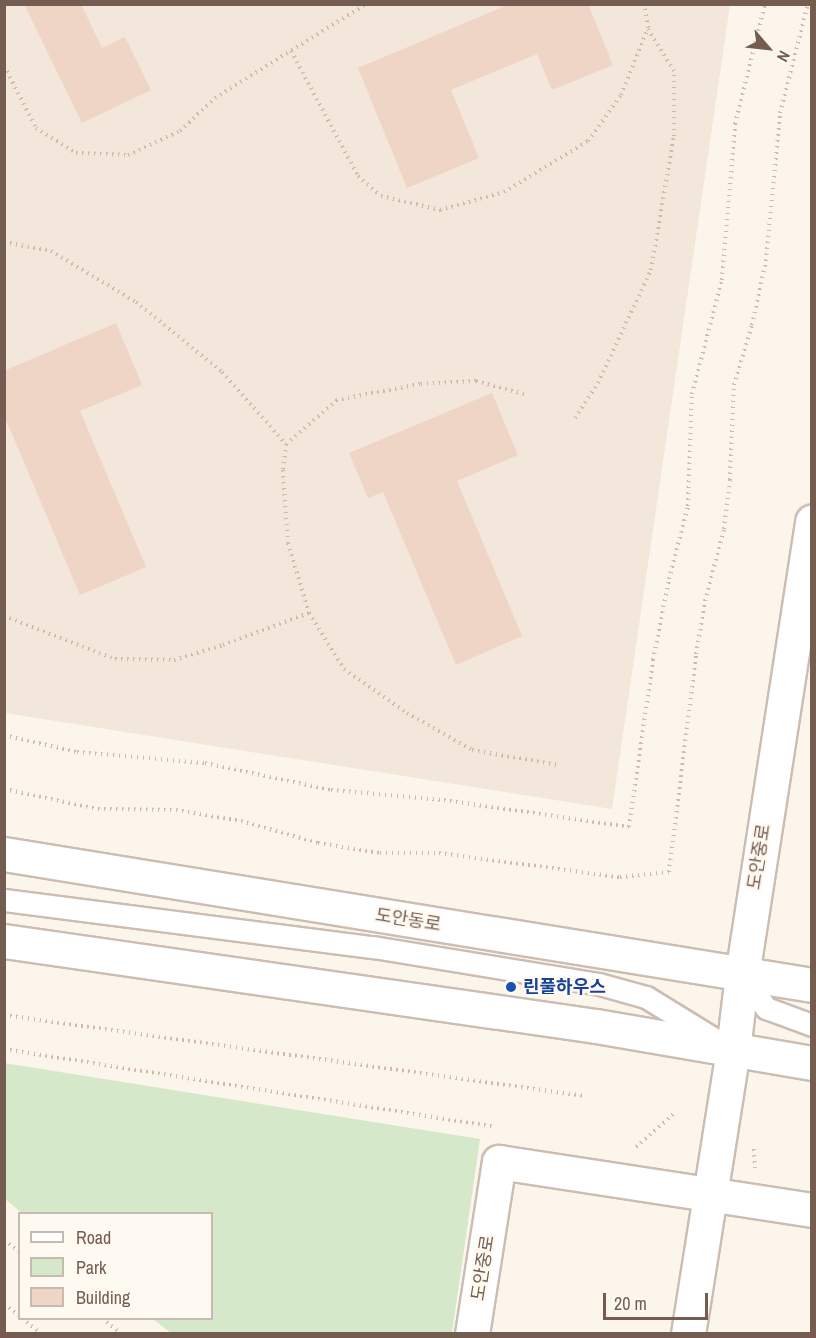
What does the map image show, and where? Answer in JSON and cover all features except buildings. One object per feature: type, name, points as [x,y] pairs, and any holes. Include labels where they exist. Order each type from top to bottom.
[{"type":"main road","name":"도안중로","points":[[688,1334],[812,521]]},
{"type":"main road","name":"도안동로","points":[[4,854],[742,975],[812,984]]},
{"type":"main road","points":[[4,941],[596,1026],[812,1063]]},
{"type":"main road","name":"도안중로","points":[[472,1334],[500,1162],[709,1194]]},
{"type":"main road","points":[[709,1194],[812,1210]]},
{"type":"lane","points":[[4,900],[373,946],[599,984],[646,997],[733,1050]]},
{"type":"lane","points":[[742,975],[766,1008],[812,1025]]},
{"type":"path","points":[[4,66],[36,128],[76,153],[128,155],[180,131],[215,98],[366,4]]},
{"type":"path","points":[[574,418],[598,383],[651,270],[674,136],[674,70],[648,28],[644,4]]},
{"type":"path","points":[[4,735],[77,752],[205,763],[331,790],[444,800],[629,827],[653,660],[669,579],[688,506],[692,394],[722,280],[735,124],[765,4]]},
{"type":"path","points":[[4,789],[98,809],[176,810],[242,821],[318,843],[380,853],[439,853],[620,877],[669,872],[696,654],[726,510],[734,385],[752,325],[766,261],[780,113],[808,4]]},
{"type":"path","points":[[291,51],[358,176],[381,196],[440,210],[504,192],[588,141],[621,95],[648,28]]},
{"type":"path","points":[[4,242],[51,251],[136,302],[222,372],[286,444]]},
{"type":"path","points":[[524,394],[476,381],[420,384],[337,400],[286,444],[283,470],[288,543],[309,613],[344,669],[407,713],[472,750],[558,765]]},
{"type":"path","points":[[4,616],[115,659],[174,660],[223,645],[309,613]]},
{"type":"path","points":[[4,1015],[585,1096]]},
{"type":"path","points":[[4,1049],[506,1128]]},
{"type":"path","points":[[634,1149],[676,1112]]},
{"type":"path","points":[[754,1147],[755,1169],[766,1171]]},
{"type":"path","points":[[4,1240],[18,1250]]},
{"type":"path","points":[[4,1304],[18,1315]]},
{"type":"path","points":[[24,1320],[40,1334]]},
{"type":"path","points":[[104,1320],[121,1334]]},
{"type":"shaded area","points":[[4,5],[730,5],[612,809],[5,713]]},
{"type":"green space","points":[[4,1063],[480,1139],[452,1333],[171,1333],[154,1320],[213,1320],[213,1212],[21,1212],[5,1199]]},
{"type":"place","name":"린풀하우스","points":[[511,987]]}]
